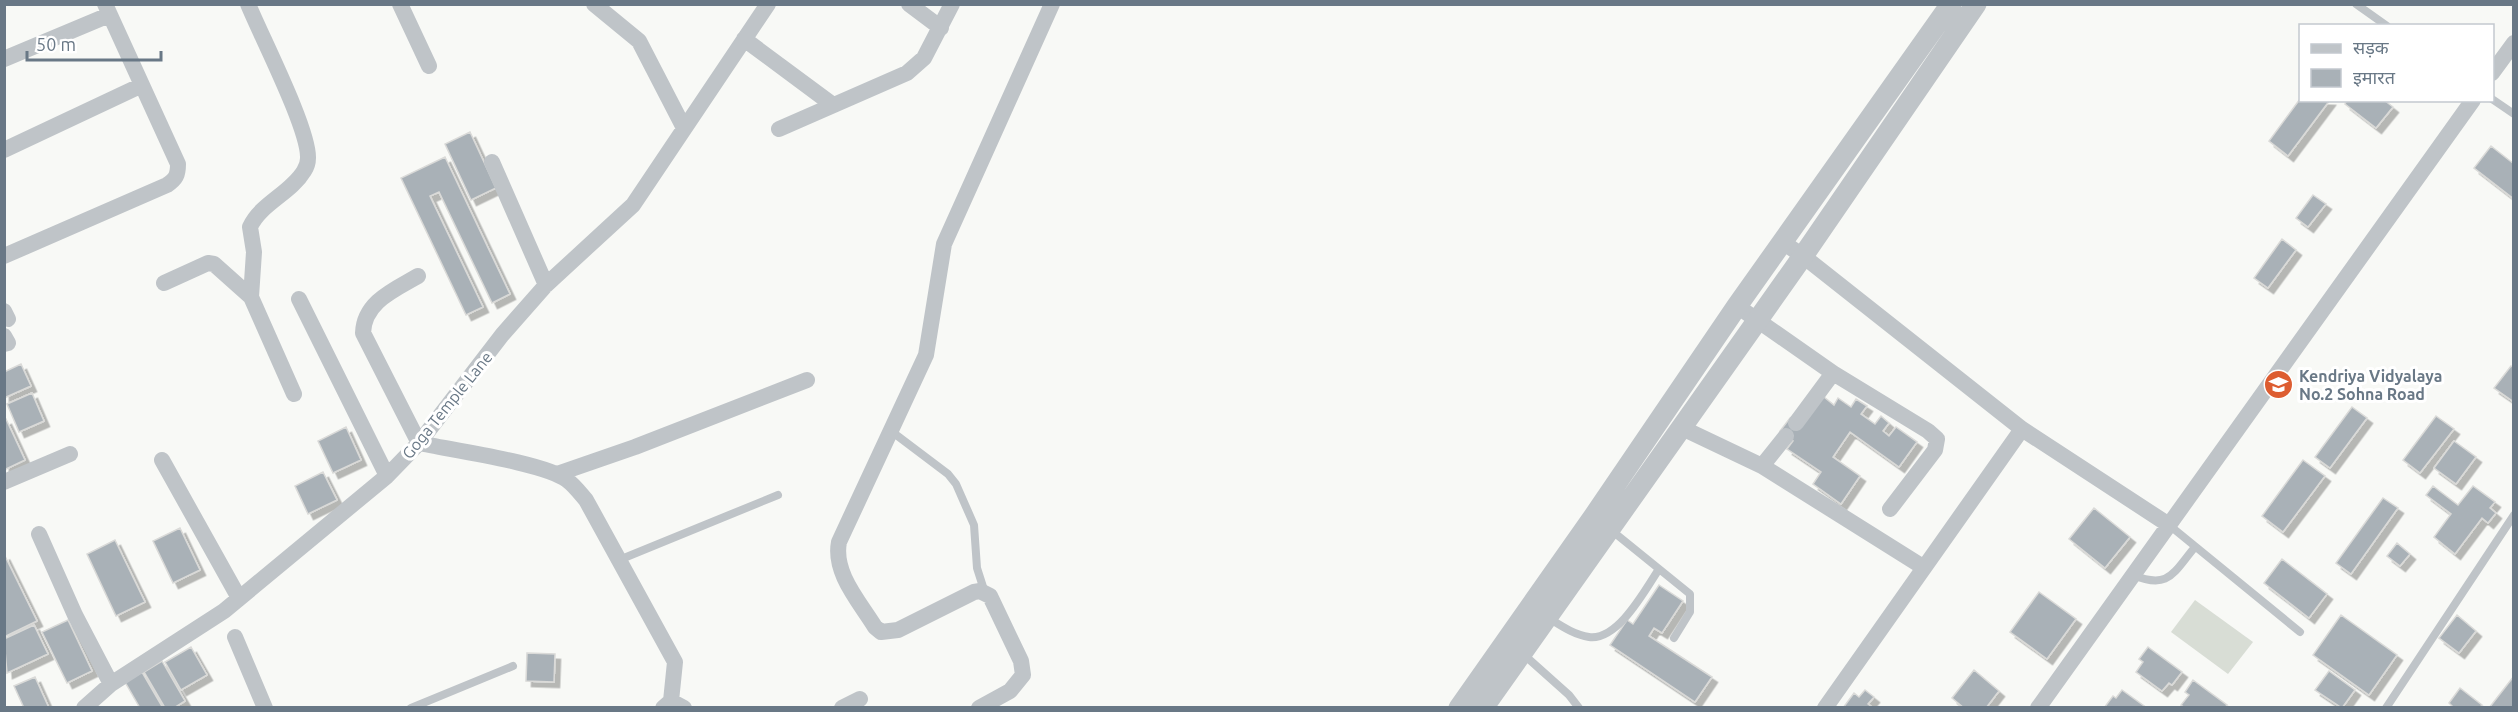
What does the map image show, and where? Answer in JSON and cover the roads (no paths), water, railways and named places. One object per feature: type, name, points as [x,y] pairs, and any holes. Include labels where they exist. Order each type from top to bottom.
[{"type":"street","points":[[248,4],[293,108],[304,137],[308,159],[300,177],[255,219],[250,227],[254,252],[251,297]]},
{"type":"street","points":[[400,4],[429,66]]},
{"type":"street","points":[[594,4],[639,41],[684,128]]},
{"type":"street","name":"Goga Temple Lane","points":[[84,708],[111,684],[224,611],[387,476],[419,443],[502,335],[546,285],[633,205],[768,4]]},
{"type":"street","points":[[909,4],[941,28]]},
{"type":"street","points":[[779,129],[907,73],[924,58],[952,4]]},
{"type":"street","points":[[979,708],[1010,691],[1023,675],[1021,661],[994,604],[985,593],[974,592],[898,630],[881,632],[875,627],[841,571],[836,555],[839,542],[930,344],[944,244],[1052,4]]},
{"type":"street","points":[[1484,708],[1545,617],[1737,306],[1784,243],[1951,4]]},
{"type":"street","points":[[1459,708],[1602,523],[1680,428],[1803,256],[1976,4]]},
{"type":"street","points":[[4,59],[107,10],[140,86],[178,164],[174,180],[4,256]]},
{"type":"street","points":[[744,39],[833,105]]},
{"type":"street","points":[[2494,72],[2514,43]]},
{"type":"street","points":[[4,150],[140,86]]},
{"type":"street","points":[[2038,708],[2472,102]]},
{"type":"street","points":[[492,162],[546,285]]},
{"type":"street","points":[[1784,243],[2022,429],[2169,525]]},
{"type":"street","points":[[164,284],[208,263],[214,264],[251,297],[294,394]]},
{"type":"street","points":[[418,276],[380,298],[363,320],[363,333],[419,443],[557,474],[567,479],[586,500],[675,662],[673,705]]},
{"type":"street","points":[[298,299],[387,476]]},
{"type":"street","points":[[1737,306],[1755,321],[1833,373],[1928,431],[1937,439],[1935,450],[1890,509]]},
{"type":"street","points":[[4,336],[8,343],[4,344]]},
{"type":"street","points":[[1762,466],[1833,373]]},
{"type":"street","points":[[557,474],[635,447],[807,380]]},
{"type":"street","points":[[1680,428],[1762,466],[1923,567]]},
{"type":"street","points":[[1825,708],[2022,429]]},
{"type":"street","points":[[4,482],[70,454]]},
{"type":"street","points":[[162,460],[239,598]]},
{"type":"street","points":[[39,534],[80,625],[111,684]]},
{"type":"street","points":[[235,638],[265,708]]},
{"type":"street","points":[[842,708],[860,699]]},
{"type":"lane","points":[[2356,4],[2384,24]]},
{"type":"lane","points":[[2494,100],[2514,114]]},
{"type":"lane","points":[[891,431],[936,464],[956,484],[974,525],[977,568],[985,593]]},
{"type":"lane","points":[[619,560],[777,495]]},
{"type":"lane","points":[[2386,708],[2514,514]]},
{"type":"lane","points":[[1602,523],[1690,594],[1692,602],[1690,612],[1674,638]]},
{"type":"lane","points":[[2169,525],[2300,632]]},
{"type":"lane","points":[[2133,575],[2150,582],[2160,582],[2170,577],[2194,547]]},
{"type":"lane","points":[[1545,617],[1588,637],[1603,636],[1614,629],[1631,610],[1659,569]]},
{"type":"lane","points":[[1522,652],[1569,695],[1579,708]]},
{"type":"lane","points":[[411,708],[513,666]]},
{"type":"place","name":"Kendriya Vidyalaya No.2 Sohna Road","points":[[2278,385]]}]
